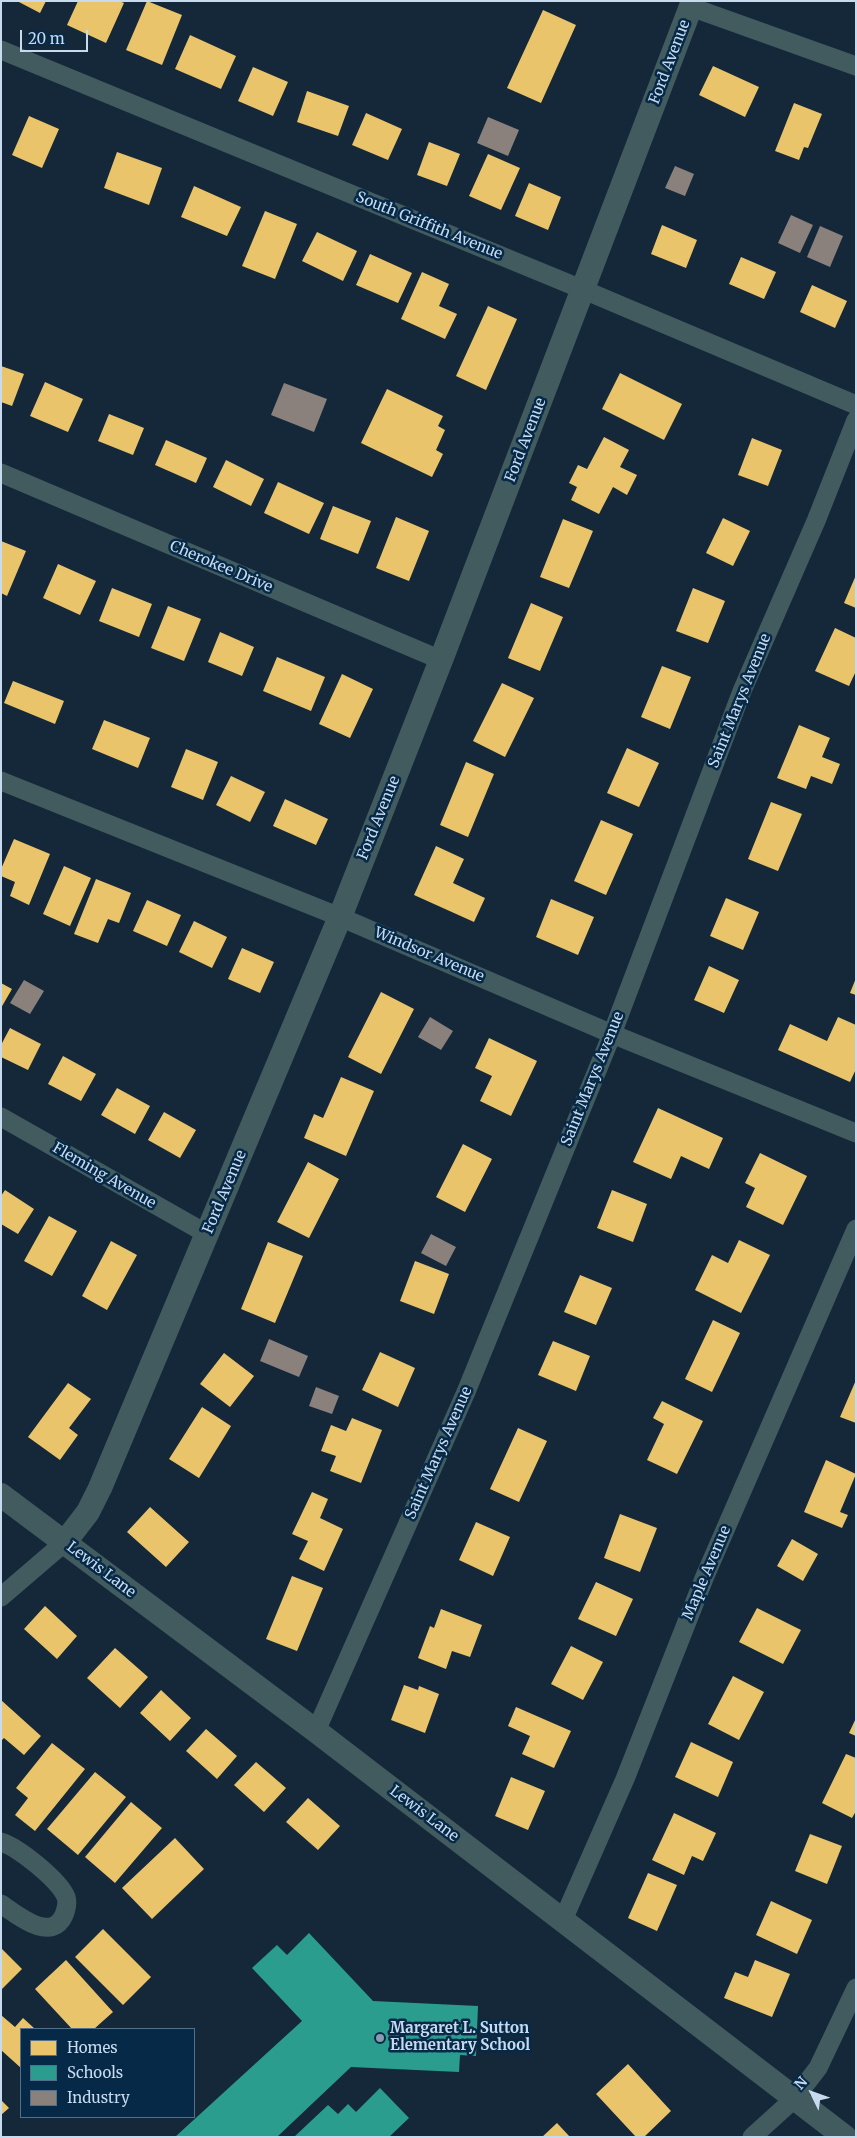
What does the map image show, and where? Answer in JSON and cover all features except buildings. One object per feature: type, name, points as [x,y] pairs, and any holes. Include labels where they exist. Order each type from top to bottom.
[{"type":"street","points":[[692,4],[856,66]]},
{"type":"street","name":"Ford Avenue","points":[[1,1597],[65,1542],[88,1512],[100,1488],[340,917],[442,660],[692,4]]},
{"type":"street","name":"South Griffith Avenue","points":[[1,50],[584,290],[856,405]]},
{"type":"street","name":"Saint Marys Avenue","points":[[316,1731],[466,1392],[612,1034],[742,691],[816,521],[856,420]]},
{"type":"street","name":"Cherokee Drive","points":[[1,474],[442,660]]},
{"type":"street","name":"Windsor Avenue","points":[[1,781],[340,917],[612,1034],[856,1133]]},
{"type":"street","name":"Fleming Avenue","points":[[1,1117],[207,1234]]},
{"type":"street","name":"Maple Avenue","points":[[563,1920],[625,1779],[705,1576],[856,1229]]},
{"type":"street","name":"Lewis Lane","points":[[1,1495],[316,1731],[844,2137]]},
{"type":"street","points":[[1,1842],[14,1848],[45,1871],[66,1896],[67,1908],[62,1919],[53,1926],[38,1927],[1,1904]]},
{"type":"street","points":[[752,2137],[794,2098],[818,2068],[856,1988]]},
{"type":"place","name":"Margaret L. Sutton Elementary School","points":[[380,2038]]}]
